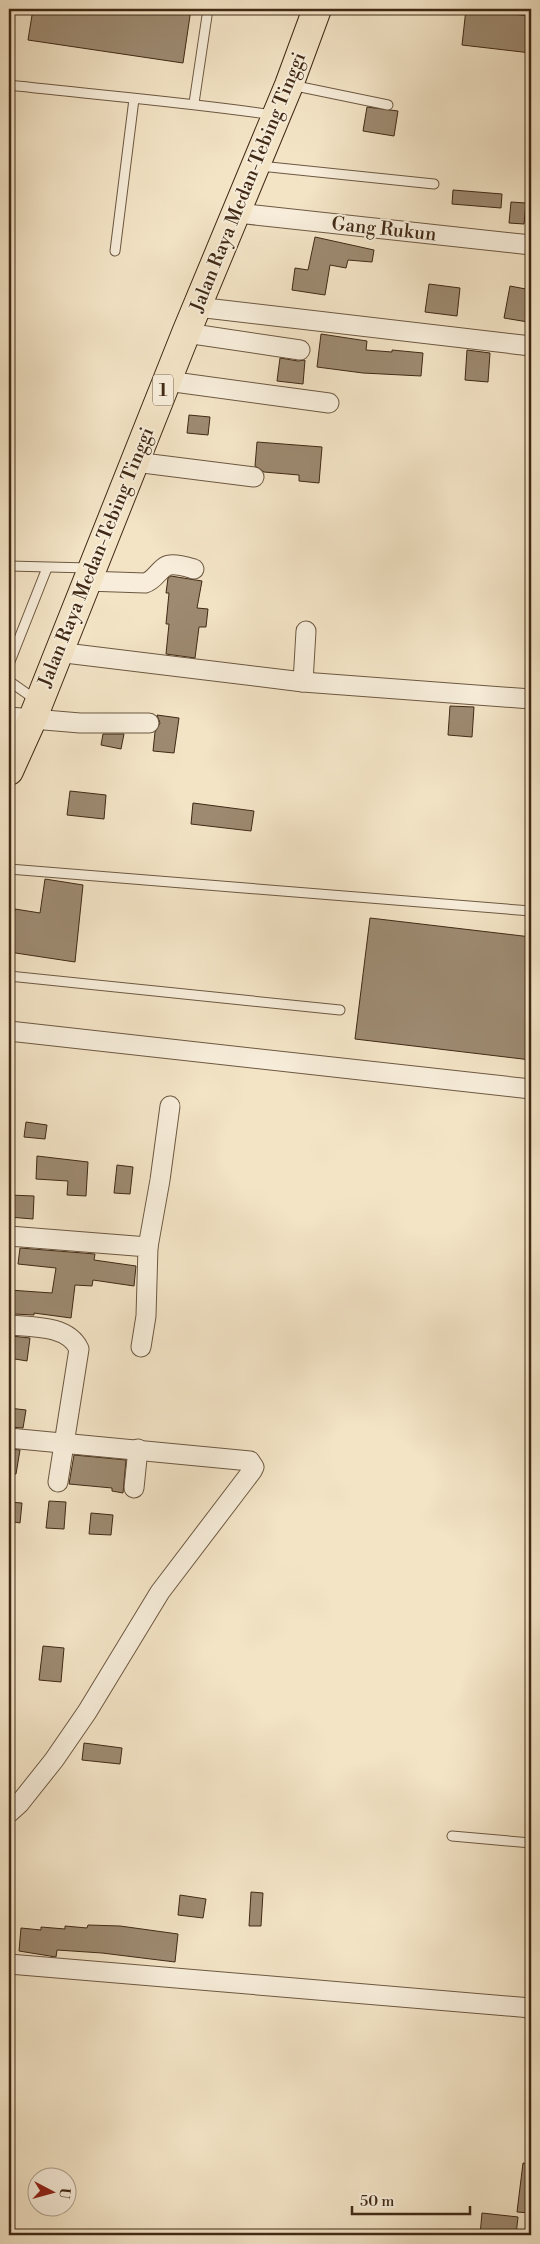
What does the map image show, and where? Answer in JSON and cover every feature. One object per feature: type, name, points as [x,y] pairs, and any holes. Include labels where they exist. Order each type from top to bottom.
[{"type":"highway","name":"Jalan Raya Medan-Tebing Tinggi","points":[[12,755],[26,712],[57,652],[89,575],[186,333],[277,115],[317,9]]},
{"type":"street","name":"Gang Rukun","points":[[236,213],[531,245]]},
{"type":"street","points":[[197,307],[531,346]]},
{"type":"street","points":[[186,333],[300,350]]},
{"type":"street","points":[[167,381],[329,402]]},
{"type":"street","points":[[135,462],[254,477]]},
{"type":"street","points":[[89,575],[145,583],[154,579],[166,566],[194,569]]},
{"type":"street","points":[[303,682],[306,631]]},
{"type":"street","points":[[57,652],[303,682],[531,699]]},
{"type":"street","points":[[26,712],[80,724],[149,722]]},
{"type":"street","points":[[9,1031],[531,1089]]},
{"type":"street","points":[[141,1347],[146,1316],[148,1246],[160,1180],[170,1106]]},
{"type":"street","points":[[9,1236],[148,1246]]},
{"type":"street","points":[[9,1325],[31,1326],[66,1334],[76,1343],[79,1349],[58,1482]]},
{"type":"street","points":[[9,1438],[250,1461],[254,1466],[160,1592],[87,1712],[54,1760],[19,1804],[9,1813]]},
{"type":"street","points":[[134,1488],[138,1449]]},
{"type":"street","points":[[9,1964],[531,2008]]},
{"type":"lane","points":[[194,103],[208,9]]},
{"type":"lane","points":[[9,85],[134,99],[194,103],[277,115]]},
{"type":"lane","points":[[289,85],[388,105]]},
{"type":"lane","points":[[115,251],[134,99]]},
{"type":"lane","points":[[256,165],[434,184]]},
{"type":"lane","points":[[9,566],[47,568],[89,575]]},
{"type":"lane","points":[[9,664],[47,568]]},
{"type":"lane","points":[[9,681],[26,712]]},
{"type":"lane","points":[[9,869],[531,910]]},
{"type":"lane","points":[[9,976],[340,1010]]},
{"type":"lane","points":[[452,1836],[531,1843]]},
{"type":"building","points":[[33,9],[191,9],[183,63],[28,40]]},
{"type":"building","points":[[466,9],[531,16],[531,53],[462,45]]},
{"type":"building","points":[[367,107],[398,111],[394,136],[363,131]]},
{"type":"building","points":[[453,190],[502,194],[501,208],[452,204]]},
{"type":"building","points":[[511,202],[526,203],[524,224],[509,223]]},
{"type":"building","points":[[315,237],[374,250],[372,262],[348,260],[346,268],[330,265],[325,295],[292,290],[295,268],[308,270]]},
{"type":"building","points":[[429,284],[460,288],[457,316],[425,312]]},
{"type":"building","points":[[510,286],[531,290],[528,322],[504,318]]},
{"type":"building","points":[[321,334],[367,341],[366,350],[423,353],[421,376],[363,373],[317,367]]},
{"type":"building","points":[[467,350],[490,353],[488,382],[465,380]]},
{"type":"building","points":[[280,358],[298,361],[305,360],[303,384],[277,381]]},
{"type":"building","points":[[189,415],[210,417],[208,435],[187,433]]},
{"type":"building","points":[[257,442],[322,447],[319,483],[299,481],[299,475],[264,472],[255,466]]},
{"type":"building","points":[[171,576],[202,581],[197,608],[208,609],[206,627],[199,627],[195,658],[166,654],[169,624],[166,624],[169,593],[166,593],[168,578]]},
{"type":"building","points":[[450,706],[474,707],[472,737],[448,735]]},
{"type":"building","points":[[157,715],[179,718],[174,753],[153,751],[155,732],[160,723]]},
{"type":"building","points":[[103,734],[124,734],[121,749],[101,745]]},
{"type":"building","points":[[70,791],[106,795],[104,819],[67,815]]},
{"type":"building","points":[[193,803],[254,811],[251,831],[191,824]]},
{"type":"building","points":[[45,879],[83,885],[75,962],[9,952],[15,909],[40,913]]},
{"type":"building","points":[[370,918],[531,937],[531,1060],[355,1039]]},
{"type":"building","points":[[26,1122],[47,1125],[45,1139],[24,1137]]},
{"type":"building","points":[[37,1156],[88,1162],[86,1196],[67,1195],[68,1181],[36,1179]]},
{"type":"building","points":[[117,1165],[133,1167],[130,1194],[114,1193]]},
{"type":"building","points":[[9,1195],[34,1196],[33,1219],[9,1217]]},
{"type":"building","points":[[20,1248],[95,1254],[94,1260],[136,1266],[134,1286],[93,1280],[92,1286],[75,1285],[71,1318],[34,1313],[34,1315],[14,1314],[14,1311],[9,1311],[9,1290],[52,1293],[56,1268],[18,1264]]},
{"type":"building","points":[[11,1336],[30,1338],[27,1361],[9,1358]]},
{"type":"building","points":[[9,1408],[26,1410],[23,1428],[9,1427]]},
{"type":"building","points":[[9,1449],[20,1450],[16,1474],[9,1474]]},
{"type":"building","points":[[74,1455],[126,1460],[123,1493],[112,1491],[112,1488],[69,1484]]},
{"type":"building","points":[[49,1501],[66,1502],[64,1529],[46,1528]]},
{"type":"building","points":[[9,1502],[22,1503],[20,1523],[9,1521]]},
{"type":"building","points":[[91,1513],[113,1515],[111,1535],[89,1534]]},
{"type":"building","points":[[43,1646],[64,1648],[61,1682],[39,1680]]},
{"type":"building","points":[[84,1743],[122,1748],[120,1764],[82,1760]]},
{"type":"building","points":[[251,1892],[263,1893],[261,1926],[249,1926]]},
{"type":"building","points":[[180,1895],[206,1899],[203,1918],[178,1915]]},
{"type":"building","points":[[88,1925],[120,1926],[178,1934],[175,1962],[102,1953],[57,1950],[56,1957],[19,1951],[21,1928],[41,1930],[41,1927],[65,1929],[65,1926],[87,1928]]},
{"type":"building","points":[[523,2163],[531,2164],[531,2213],[517,2212]]},
{"type":"building","points":[[482,2213],[518,2217],[516,2235],[480,2235]]}]
